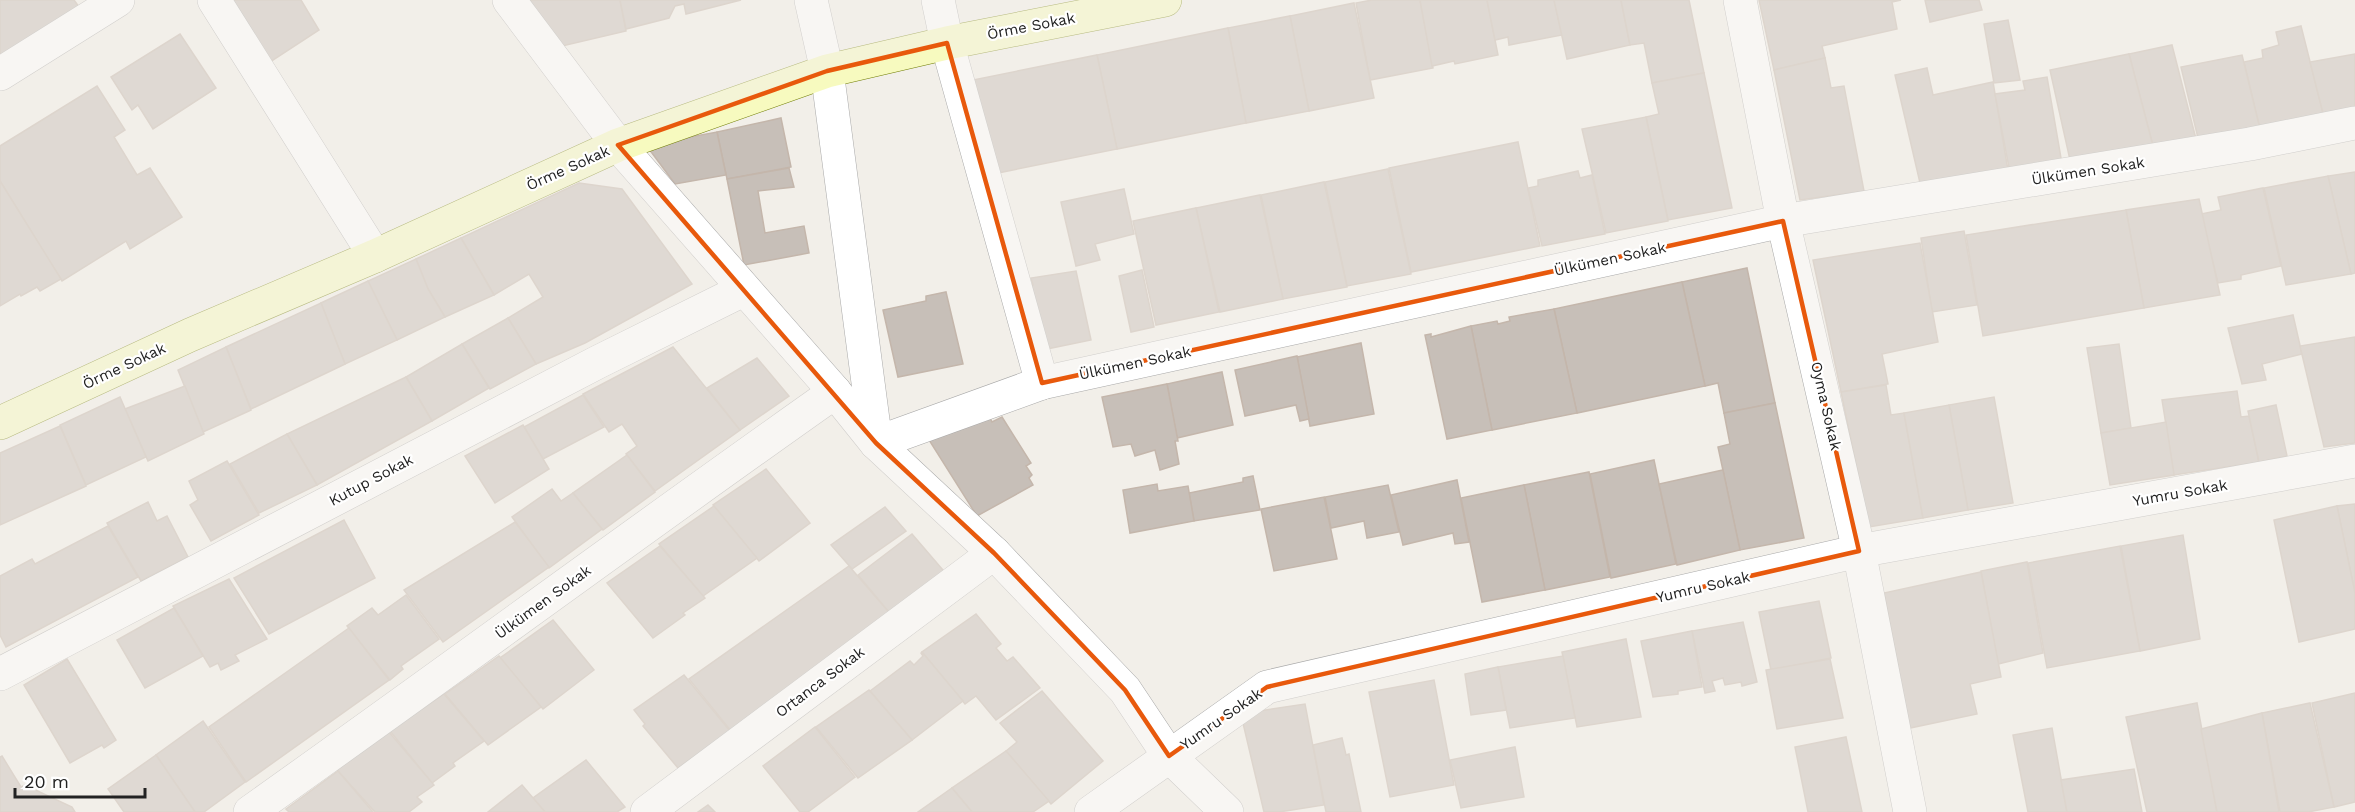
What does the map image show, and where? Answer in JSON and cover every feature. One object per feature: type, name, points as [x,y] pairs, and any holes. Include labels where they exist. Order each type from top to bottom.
[{"type":"main road","name":"Örme Sokak","points":[[0,423],[190,335],[375,256],[618,146],[827,71],[946,43],[1165,0]]},
{"type":"street","points":[[0,74],[118,0]]},
{"type":"street","points":[[214,0],[375,256]]},
{"type":"street","points":[[509,0],[618,146],[835,392],[876,443],[994,553],[1125,690],[1169,756],[1227,812]]},
{"type":"street","points":[[811,0],[827,71],[876,443]]},
{"type":"street","points":[[938,0],[946,43],[1042,382]]},
{"type":"street","name":"Oyma Sokak","points":[[1740,0],[1783,221],[1859,551],[1910,812]]},
{"type":"street","name":"Ülkümen Sokak","points":[[876,443],[1042,382],[1783,221],[2250,144],[2355,123]]},
{"type":"street","name":"Kutup Sokak","points":[[0,674],[587,367],[743,290]]},
{"type":"street","name":"Ülkümen Sokak","points":[[250,812],[436,680],[680,501],[835,392]]},
{"type":"street","name":"Yumru Sokak","points":[[1091,812],[1267,687],[1859,551],[2355,461]]},
{"type":"street","name":"Ortanca Sokak","points":[[647,812],[994,553]]},
{"type":"highlighted area","points":[[947,43],[1042,383],[1783,221],[1859,551],[1267,687],[1169,756],[1125,690],[994,553],[876,443],[618,145],[827,71]]},
{"type":"building","points":[[0,0],[74,0],[82,11],[0,60]]},
{"type":"building","points":[[229,0],[301,0],[319,30],[261,68]]},
{"type":"building","points":[[518,0],[620,0],[626,31],[558,47]]},
{"type":"building","points":[[620,0],[741,0],[686,14],[684,4],[675,6],[669,18],[626,29]]},
{"type":"building","points":[[1372,0],[1420,0],[1433,68],[1370,80],[1356,3]]},
{"type":"building","points":[[1420,0],[1487,0],[1498,55],[1455,64],[1454,61],[1432,66]]},
{"type":"building","points":[[1487,0],[1554,0],[1562,35],[1509,45],[1508,37],[1495,40]]},
{"type":"building","points":[[1554,0],[1621,0],[1630,45],[1567,59]]},
{"type":"building","points":[[1621,0],[1689,0],[1704,73],[1652,83],[1644,43],[1630,45]]},
{"type":"building","points":[[1759,0],[1901,0],[1892,2],[1897,29],[1822,46],[1825,58],[1774,70]]},
{"type":"building","points":[[1925,0],[1979,0],[1982,10],[1930,22]]},
{"type":"building","points":[[1354,3],[1374,98],[1309,111],[1290,16]]},
{"type":"building","points":[[1290,16],[1309,111],[1246,123],[1228,28]]},
{"type":"building","points":[[2008,20],[2020,80],[1994,83],[1984,24]]},
{"type":"building","points":[[2301,26],[2324,117],[2260,129],[2244,62],[2263,58],[2262,50],[2279,45],[2276,32]]},
{"type":"building","points":[[1228,28],[1246,123],[1117,149],[1097,55]]},
{"type":"building","points":[[180,34],[216,88],[153,129],[138,105],[132,110],[111,77]]},
{"type":"building","points":[[2172,45],[2196,139],[2153,146],[2129,54]]},
{"type":"building","points":[[2129,54],[2153,146],[2070,160],[2050,70]]},
{"type":"building","points":[[2355,54],[2355,112],[2324,117],[2310,62]]},
{"type":"building","points":[[1097,55],[1117,149],[988,175],[968,81]]},
{"type":"building","points":[[2242,55],[2260,129],[2199,142],[2181,67]]},
{"type":"building","points":[[1825,58],[1831,88],[1844,86],[1864,191],[1800,200],[1774,70]]},
{"type":"building","points":[[1927,68],[1933,95],[1993,82],[2008,170],[1920,183],[1895,75]]},
{"type":"building","points":[[1704,73],[1732,208],[1668,220],[1646,117],[1659,114],[1652,83]]},
{"type":"building","points":[[2047,77],[2062,164],[2010,173],[1995,94],[2025,90],[2023,81]]},
{"type":"building","points":[[97,86],[125,130],[114,137],[137,175],[150,168],[182,217],[130,249],[126,241],[62,281],[0,181],[0,146]]},
{"type":"building","points":[[1646,117],[1668,221],[1606,233],[1582,129]]},
{"type":"building","points":[[781,118],[791,167],[727,179],[717,132]]},
{"type":"building","points":[[717,132],[726,175],[675,184],[646,145]]},
{"type":"building","points":[[1518,142],[1540,246],[1411,272],[1389,168]]},
{"type":"building","points":[[789,168],[794,187],[758,191],[765,233],[804,226],[809,253],[744,265],[727,179]]},
{"type":"building","points":[[1388,169],[1411,274],[1347,286],[1325,182]]},
{"type":"building","points":[[1578,171],[1580,178],[1592,175],[1605,234],[1542,246],[1528,188],[1538,186],[1538,180]]},
{"type":"building","points":[[2355,172],[2355,273],[2351,274],[2328,176]]},
{"type":"building","points":[[2328,176],[2351,274],[2286,285],[2264,188]]},
{"type":"building","points":[[0,181],[61,279],[40,291],[37,287],[21,296],[20,294],[0,306]]},
{"type":"building","points":[[1324,182],[1347,287],[1283,299],[1261,195]]},
{"type":"building","points":[[579,183],[622,189],[692,284],[585,343],[536,364],[508,318],[543,297],[529,274],[494,295],[461,238]]},
{"type":"building","points":[[2263,188],[2281,266],[2241,275],[2241,279],[2218,283],[2201,214],[2221,210],[2218,197]]},
{"type":"building","points":[[1124,189],[1134,234],[1095,244],[1100,260],[1076,266],[1061,202]]},
{"type":"building","points":[[1260,195],[1283,299],[1220,312],[1196,208]]},
{"type":"building","points":[[2199,199],[2220,295],[2144,308],[2126,210]]},
{"type":"building","points":[[1196,208],[1219,312],[1156,325],[1133,221]]},
{"type":"building","points":[[2126,210],[2144,308],[1983,336],[1966,235]]},
{"type":"building","points":[[1964,231],[1977,305],[1932,312],[1921,238]]},
{"type":"building","points":[[461,238],[494,295],[445,317],[428,289],[416,259]]},
{"type":"building","points":[[1920,243],[1938,342],[1882,354],[1888,384],[1841,392],[1813,260]]},
{"type":"building","points":[[416,259],[428,289],[445,317],[397,340],[368,281]]},
{"type":"building","points":[[1747,268],[1775,403],[1724,413],[1718,383],[1705,386],[1682,282]]},
{"type":"building","points":[[1142,270],[1154,327],[1131,332],[1119,276]]},
{"type":"building","points":[[1076,271],[1091,340],[1037,351],[1021,287],[1033,285],[1031,278]]},
{"type":"building","points":[[368,281],[397,340],[345,364],[321,303]]},
{"type":"building","points":[[1682,282],[1705,386],[1577,413],[1554,309]]},
{"type":"building","points":[[946,292],[963,364],[898,377],[883,310],[926,301],[926,296]]},
{"type":"building","points":[[321,303],[345,364],[251,409],[226,347]]},
{"type":"building","points":[[1554,309],[1577,413],[1492,430],[1471,326],[1497,321],[1498,324],[1510,321],[1509,317]]},
{"type":"building","points":[[2293,315],[2302,354],[2262,364],[2266,380],[2242,384],[2228,328]]},
{"type":"building","points":[[508,318],[536,364],[490,389],[462,344]]},
{"type":"building","points":[[1471,326],[1492,430],[1447,439],[1425,335],[1431,334],[1431,337]]},
{"type":"building","points":[[2355,337],[2355,443],[2324,447],[2300,346]]},
{"type":"building","points":[[1361,343],[1374,414],[1310,426],[1297,357]]},
{"type":"building","points":[[462,344],[489,388],[432,421],[406,377]]},
{"type":"building","points":[[2119,344],[2131,428],[2101,433],[2087,348]]},
{"type":"building","points":[[226,347],[251,410],[203,432],[178,370]]},
{"type":"building","points":[[673,347],[740,430],[655,491],[626,454],[637,446],[622,424],[609,432],[583,394]]},
{"type":"building","points":[[1297,356],[1309,419],[1300,421],[1296,405],[1245,416],[1235,370]]},
{"type":"building","points":[[757,358],[789,396],[740,430],[707,388]]},
{"type":"building","points":[[1222,372],[1233,425],[1177,438],[1167,384]]},
{"type":"building","points":[[406,377],[432,421],[317,485],[287,434]]},
{"type":"building","points":[[1167,384],[1178,441],[1175,441],[1179,464],[1160,470],[1155,450],[1135,456],[1131,444],[1113,447],[1102,397]]},
{"type":"building","points":[[1886,385],[1891,415],[1904,413],[1923,518],[1869,527],[1841,392]]},
{"type":"building","points":[[185,386],[204,434],[148,461],[125,409]]},
{"type":"building","points":[[2237,391],[2241,417],[2249,416],[2259,462],[2174,475],[2162,400]]},
{"type":"building","points":[[583,395],[604,427],[543,459],[524,427]]},
{"type":"building","points":[[120,397],[146,457],[86,485],[60,425]]},
{"type":"building","points":[[1994,397],[2013,503],[1968,510],[1949,405]]},
{"type":"building","points":[[1775,403],[1804,538],[1740,550],[1718,447],[1730,444],[1724,413]]},
{"type":"building","points":[[1949,405],[1968,510],[1923,518],[1904,413]]},
{"type":"building","points":[[2276,405],[2287,456],[2259,462],[2248,411]]},
{"type":"building","points":[[1002,417],[1031,463],[1026,466],[1032,475],[1029,478],[1033,485],[977,516],[929,440],[990,418],[992,422]]},
{"type":"building","points":[[2166,422],[2174,475],[2110,485],[2101,433]]},
{"type":"building","points":[[523,425],[549,469],[495,503],[465,456]]},
{"type":"building","points":[[60,426],[86,486],[0,525],[0,453]]},
{"type":"building","points":[[287,434],[317,485],[259,513],[230,464]]},
{"type":"building","points":[[627,455],[655,492],[603,530],[573,493]]},
{"type":"building","points":[[1654,460],[1676,564],[1611,578],[1590,474]]},
{"type":"building","points":[[227,461],[259,515],[211,541],[190,505],[198,500],[189,481]]},
{"type":"building","points":[[766,469],[810,523],[759,561],[713,505]]},
{"type":"building","points":[[1723,470],[1740,550],[1677,565],[1659,484]]},
{"type":"building","points":[[1589,472],[1610,577],[1545,590],[1524,485]]},
{"type":"building","points":[[1253,476],[1260,510],[1194,521],[1189,493],[1243,482],[1243,478]]},
{"type":"building","points":[[1457,480],[1469,542],[1455,544],[1453,533],[1403,545],[1391,495]]},
{"type":"building","points":[[1157,484],[1158,491],[1188,486],[1194,521],[1130,533],[1123,490]]},
{"type":"building","points":[[1388,485],[1399,532],[1367,538],[1364,521],[1331,528],[1325,497]]},
{"type":"building","points":[[1524,485],[1545,590],[1482,602],[1461,498]]},
{"type":"building","points":[[552,489],[561,501],[573,493],[602,529],[549,568],[512,517]]},
{"type":"building","points":[[1324,497],[1337,559],[1274,571],[1261,509]]},
{"type":"building","points":[[148,502],[157,521],[167,516],[188,557],[141,581],[107,523]]},
{"type":"building","points":[[2355,504],[2355,593],[2337,506]]},
{"type":"building","points":[[714,506],[757,558],[703,596],[659,544]]},
{"type":"building","points":[[2337,506],[2355,593],[2355,629],[2299,642],[2274,520]]},
{"type":"building","points":[[885,507],[906,531],[852,569],[831,545]]},
{"type":"building","points":[[344,520],[375,578],[269,634],[234,578]]},
{"type":"building","points":[[515,522],[549,567],[443,642],[404,590]]},
{"type":"building","points":[[108,526],[138,577],[6,647],[0,635],[0,576],[32,559],[35,564]]},
{"type":"building","points":[[912,534],[949,577],[893,617],[858,575]]},
{"type":"building","points":[[2183,535],[2200,639],[2140,651],[2121,546]]},
{"type":"building","points":[[660,546],[705,598],[653,638],[607,583]]},
{"type":"building","points":[[2120,546],[2140,651],[2047,668],[2028,563]]},
{"type":"building","points":[[2027,562],[2043,653],[1998,664],[1981,571]]},
{"type":"building","points":[[849,566],[893,617],[731,731],[689,679]]},
{"type":"building","points":[[1981,572],[2001,677],[1970,684],[1977,714],[1910,728],[1884,593]]},
{"type":"building","points":[[229,579],[267,639],[235,655],[239,661],[221,670],[218,663],[210,667],[173,606]]},
{"type":"building","points":[[406,595],[439,639],[401,666],[403,669],[390,680],[347,626],[372,608],[378,615]]},
{"type":"building","points":[[1819,601],[1831,658],[1771,670],[1759,612]]},
{"type":"building","points":[[174,608],[203,656],[145,688],[117,640]]},
{"type":"building","points":[[976,614],[1001,644],[996,648],[1007,661],[1013,657],[1040,688],[996,720],[976,696],[965,704],[922,652]]},
{"type":"building","points":[[553,620],[594,670],[543,709],[500,658]]},
{"type":"building","points":[[1743,622],[1757,682],[1742,686],[1741,682],[1725,685],[1723,678],[1712,681],[1715,691],[1705,693],[1692,631]]},
{"type":"building","points":[[349,628],[389,680],[246,782],[209,727]]},
{"type":"building","points":[[1692,631],[1702,687],[1678,691],[1678,694],[1653,697],[1641,641]]},
{"type":"building","points":[[1626,639],[1641,717],[1577,727],[1562,652]]},
{"type":"building","points":[[922,652],[963,701],[912,740],[870,691],[910,661],[914,665],[923,656]]},
{"type":"building","points":[[499,656],[541,707],[488,745],[445,694]]},
{"type":"building","points":[[1563,656],[1575,718],[1510,728],[1498,667]]},
{"type":"building","points":[[67,659],[116,740],[70,763],[24,685]]},
{"type":"building","points":[[1830,659],[1843,718],[1777,729],[1766,670]]},
{"type":"building","points":[[1498,667],[1506,710],[1471,715],[1465,674]]},
{"type":"building","points":[[684,675],[730,731],[678,768],[643,726],[645,724],[634,710]]},
{"type":"building","points":[[1434,680],[1454,785],[1390,797],[1369,692]]},
{"type":"building","points":[[869,690],[912,740],[858,778],[816,727]]},
{"type":"building","points":[[1042,691],[1103,761],[1051,804],[1006,751],[1017,742],[1000,723]]},
{"type":"building","points":[[2355,693],[2355,802],[2334,807],[2312,703]]},
{"type":"building","points":[[444,694],[484,741],[453,763],[455,766],[432,783],[390,731]]},
{"type":"building","points":[[2197,703],[2217,812],[2147,812],[2126,717]]},
{"type":"building","points":[[2310,703],[2334,807],[2308,812],[2280,812],[2262,713]]},
{"type":"building","points":[[1305,704],[1324,805],[1264,812],[1242,719],[1246,713]]},
{"type":"building","points":[[2262,713],[2279,812],[2217,812],[2201,729]]},
{"type":"building","points":[[203,721],[245,782],[204,812],[195,812],[156,755]]},
{"type":"building","points":[[815,727],[855,777],[808,812],[800,812],[763,766]]},
{"type":"building","points":[[2052,728],[2067,812],[2028,812],[2013,735]]},
{"type":"building","points":[[389,732],[434,785],[417,797],[422,802],[409,812],[375,812],[337,770]]},
{"type":"building","points":[[1846,737],[1862,812],[1808,812],[1795,747]]},
{"type":"building","points":[[1342,738],[1346,755],[1349,754],[1361,812],[1326,812],[1313,745]]},
{"type":"building","points":[[1515,747],[1524,797],[1461,808],[1450,760]]},
{"type":"building","points":[[1006,751],[1049,801],[1033,812],[972,812],[952,788]]},
{"type":"building","points":[[156,755],[195,812],[124,812],[108,789]]},
{"type":"building","points":[[2,756],[21,787],[25,785],[72,807],[75,812],[0,812],[0,757]]},
{"type":"building","points":[[586,760],[625,807],[617,812],[545,812],[533,798]]},
{"type":"building","points":[[2134,769],[2142,812],[2067,812],[2061,780]]},
{"type":"building","points":[[338,771],[373,812],[289,812],[286,809]]},
{"type":"building","points":[[522,785],[545,812],[488,812]]},
{"type":"building","points":[[952,788],[972,812],[918,812]]},
{"type":"building","points":[[708,805],[715,812],[698,812]]}]
